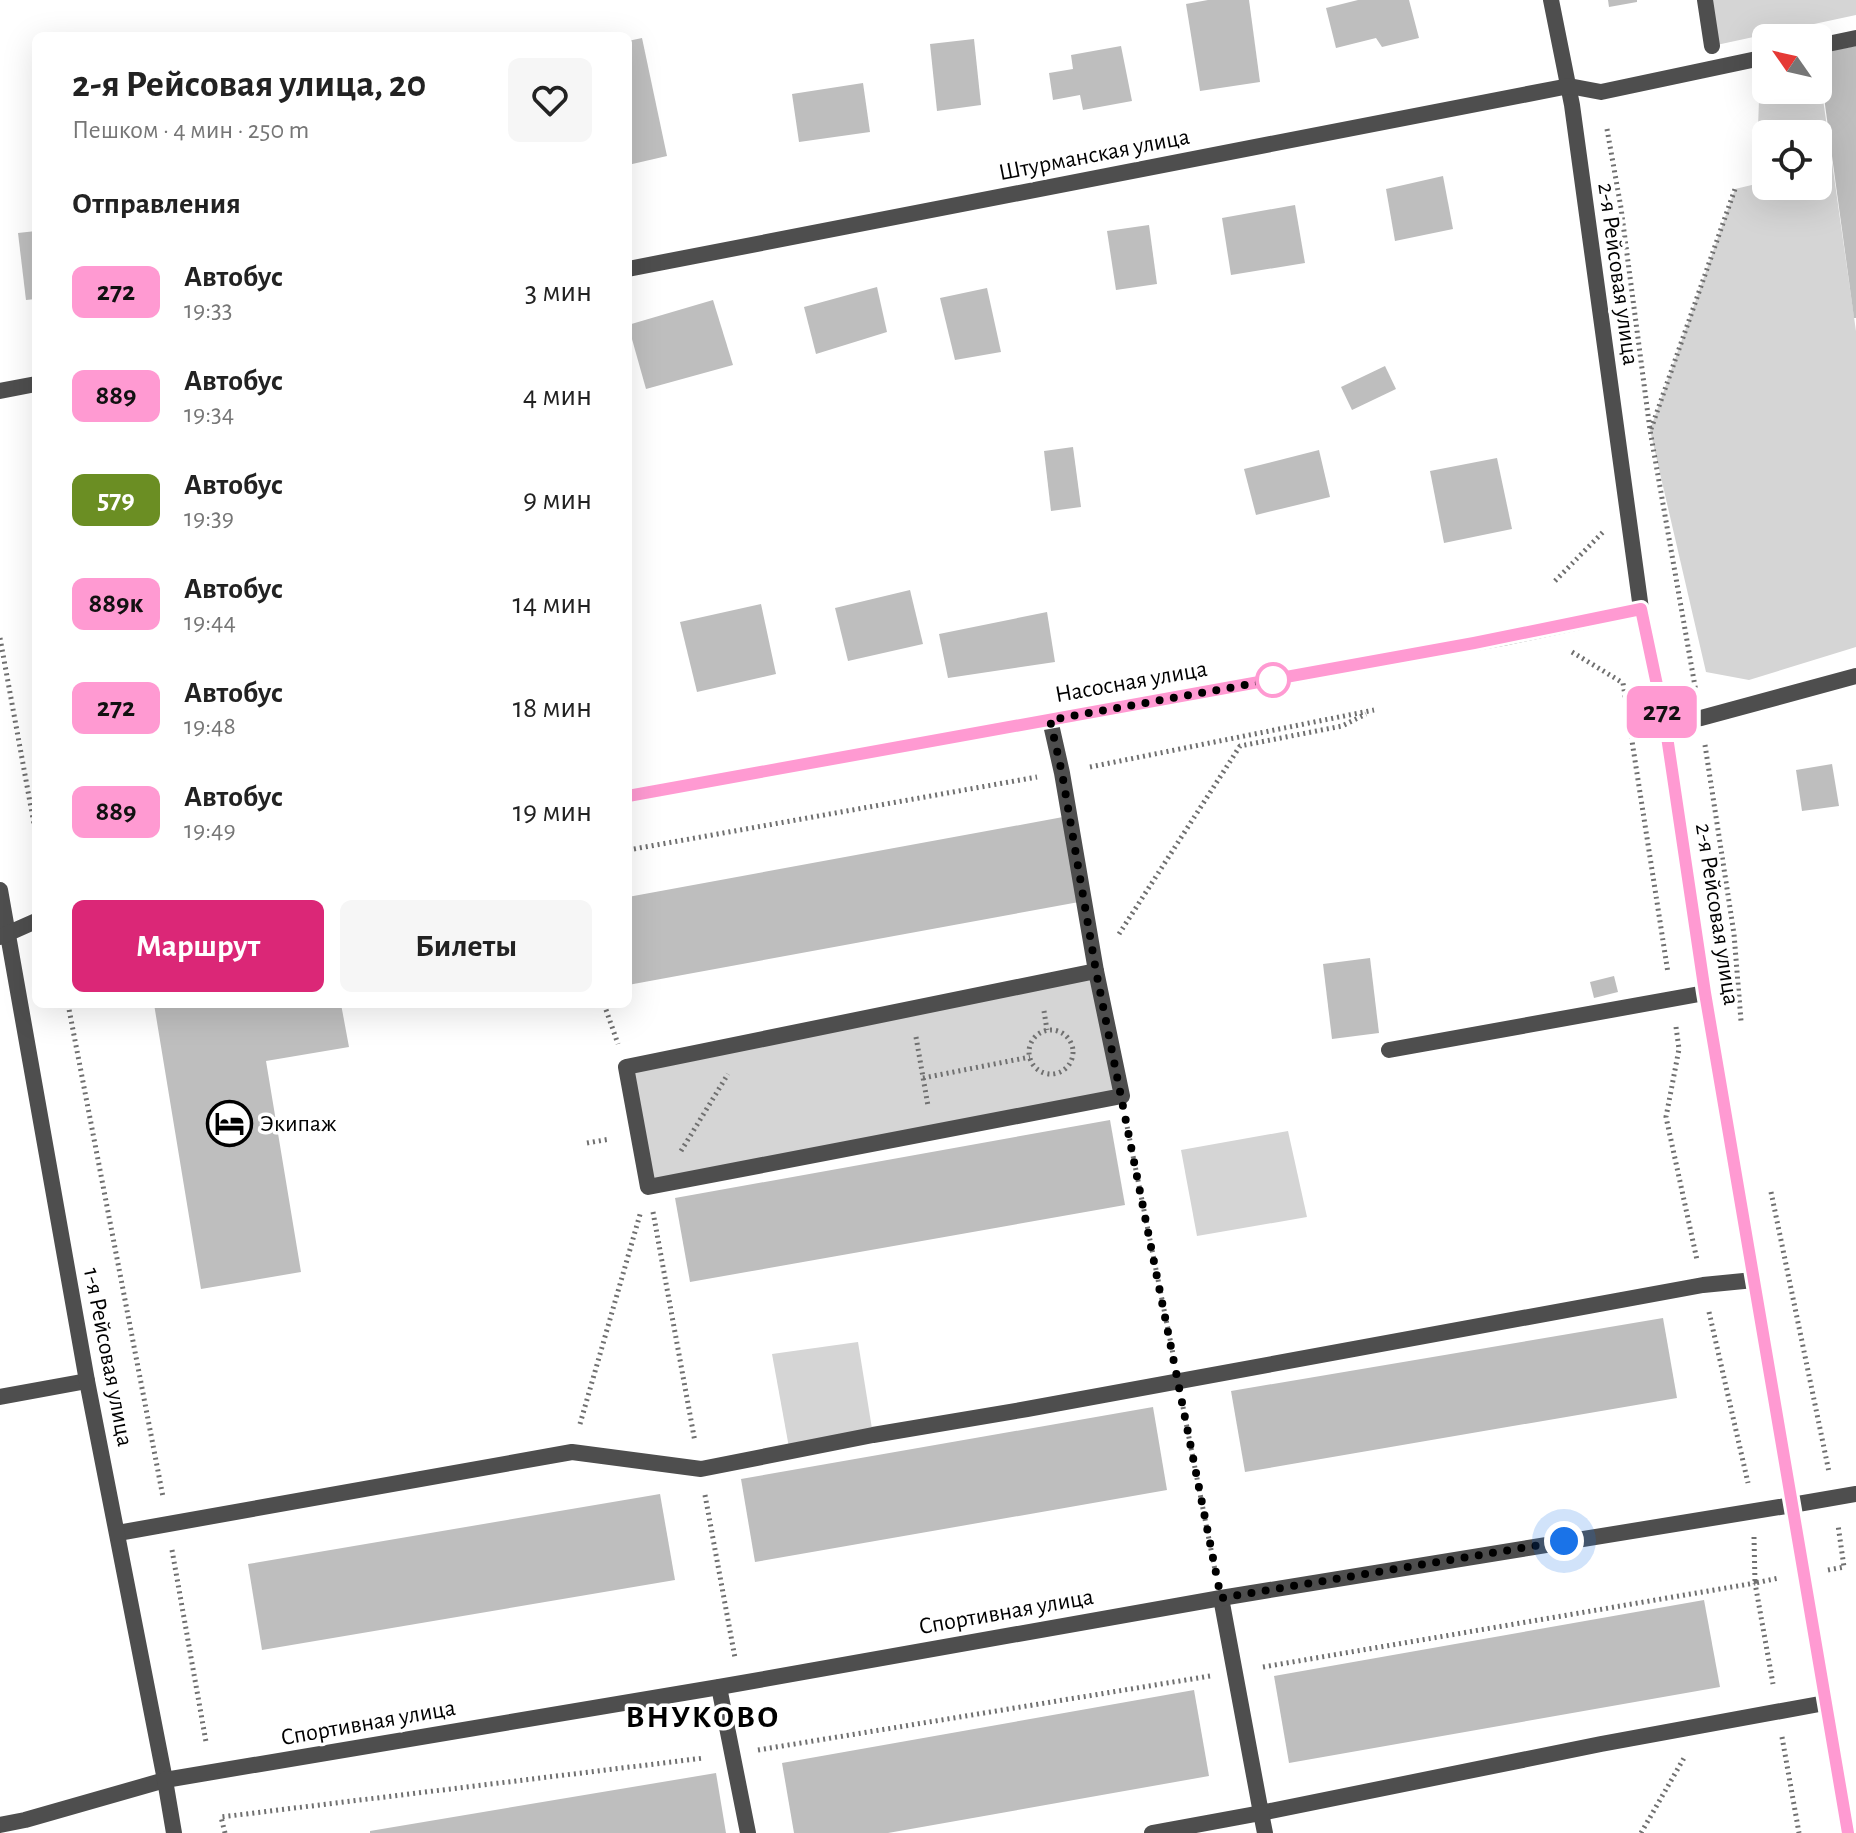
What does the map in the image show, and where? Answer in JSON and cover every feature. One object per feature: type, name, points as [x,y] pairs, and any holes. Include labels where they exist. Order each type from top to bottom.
[{"type":"street","name":"2-я Рейсовая улица","points":[[1551,0],[1569,86],[1641,609],[1665,723],[1705,993],[1848,1833]]},
{"type":"street","points":[[1705,0],[1712,46]]},
{"type":"street","points":[[1832,43],[1856,38]]},
{"type":"street","name":"Штурманская улица","points":[[632,268],[1569,86],[1601,92],[1752,60]]},
{"type":"street","points":[[0,391],[32,385]]},
{"type":"street","name":"Насосная улица","points":[[632,795],[1503,638],[1641,609]]},
{"type":"street","points":[[1665,723],[1701,718],[1856,676]]},
{"type":"street","points":[[1050,720],[1122,1096],[654,1186],[626,1067],[1096,971]]},
{"type":"street","name":"1-я Рейсовая улица","points":[[0,890],[4,936],[21,1000],[87,1381],[174,1833]]},
{"type":"street","points":[[4,936],[32,923]]},
{"type":"street","points":[[1389,1050],[1705,993]]},
{"type":"street","points":[[118,1533],[572,1452],[701,1469],[1703,1285],[1754,1280]]},
{"type":"street","points":[[0,1397],[87,1381]]},
{"type":"street","name":"Спортивная улица","points":[[0,1825],[26,1827],[165,1780],[719,1687],[1221,1598],[1856,1494]]},
{"type":"street","points":[[1221,1598],[1265,1833]]},
{"type":"street","points":[[719,1687],[748,1833]]},
{"type":"street","points":[[1152,1833],[1825,1703]]},
{"type":"path","points":[[1650,430],[1735,189]]},
{"type":"path","points":[[1555,581],[1604,531]]},
{"type":"path","points":[[0,638],[32,813]]},
{"type":"path","points":[[1572,652],[1623,683],[1679,1049],[1666,1117],[1748,1483]]},
{"type":"path","points":[[632,849],[1062,773],[1374,710],[1342,726],[1240,746],[1096,971]]},
{"type":"path","points":[[69,1008],[168,1524],[206,1742]]},
{"type":"path","points":[[605,1008],[626,1067]]},
{"type":"path","points":[[911,1008],[933,1133]]},
{"type":"path","points":[[1047,1030],[1062,1033],[1072,1044],[1068,1066],[1055,1073],[1037,1068],[1030,1057],[1031,1043],[1047,1030]]},
{"type":"path","points":[[572,1452],[654,1186],[748,1042]]},
{"type":"path","points":[[923,1078],[1030,1057]]},
{"type":"path","points":[[1122,1096],[1221,1598]]},
{"type":"path","points":[[654,1186],[740,1681]]},
{"type":"path","points":[[1754,1529],[1755,1583],[1799,1833]]},
{"type":"path","points":[[225,1833],[221,1817],[733,1754],[1755,1583]]},
{"type":"path","points":[[1641,1833],[1702,1728]]},
{"type":"shaded area","points":[[1713,0],[1856,0],[1856,15],[1814,24],[1752,24],[1752,37],[1712,46]]},
{"type":"shaded area","points":[[1759,104],[1824,104],[1826,120],[1758,120]]},
{"type":"shaded area","points":[[1832,162],[1856,331],[1856,647],[1749,680],[1706,672],[1650,430],[1735,189],[1752,185],[1752,200],[1832,200]]},
{"type":"shaded area","points":[[1096,971],[1122,1096],[648,1187],[626,1067]]},
{"type":"shaded area","points":[[1288,1131],[1307,1217],[1197,1236],[1181,1150]]},
{"type":"shaded area","points":[[858,1342],[873,1435],[790,1453],[772,1354]]},
{"type":"building","points":[[1208,0],[1249,0],[1260,82],[1200,91],[1186,4]]},
{"type":"building","points":[[1358,0],[1409,0],[1419,38],[1382,47],[1376,38],[1336,48],[1326,8]]},
{"type":"building","points":[[1608,0],[1637,0],[1637,2],[1609,7]]},
{"type":"building","points":[[642,38],[667,156],[632,164],[632,40]]},
{"type":"building","points":[[974,39],[981,105],[937,111],[930,44]]},
{"type":"building","points":[[1121,46],[1132,101],[1083,110],[1080,95],[1053,100],[1049,73],[1073,69],[1071,55]]},
{"type":"building","points":[[1856,46],[1856,318],[1832,156],[1832,120],[1827,120],[1825,104],[1832,104],[1832,50]]},
{"type":"building","points":[[863,83],[870,132],[799,142],[792,94]]},
{"type":"building","points":[[1443,176],[1453,229],[1395,241],[1386,189]]},
{"type":"building","points":[[1295,205],[1305,263],[1231,275],[1222,218]]},
{"type":"building","points":[[1149,225],[1157,284],[1116,290],[1107,231]]},
{"type":"building","points":[[32,231],[32,299],[26,300],[18,233]]},
{"type":"building","points":[[877,287],[887,332],[816,354],[804,307]]},
{"type":"building","points":[[987,288],[1001,352],[955,360],[940,298]]},
{"type":"building","points":[[713,300],[733,365],[646,389],[632,339],[632,324]]},
{"type":"building","points":[[1385,366],[1396,389],[1352,410],[1341,387]]},
{"type":"building","points":[[1073,447],[1081,507],[1051,511],[1044,451]]},
{"type":"building","points":[[1319,450],[1330,497],[1256,515],[1244,469]]},
{"type":"building","points":[[1497,458],[1512,529],[1444,543],[1430,471]]},
{"type":"building","points":[[910,590],[923,644],[848,661],[835,608]]},
{"type":"building","points":[[761,604],[776,674],[697,692],[680,622]]},
{"type":"building","points":[[1047,612],[1055,662],[948,678],[939,634]]},
{"type":"building","points":[[1832,764],[1839,806],[1802,811],[1796,770]]},
{"type":"building","points":[[1063,817],[1079,902],[632,984],[632,896]]},
{"type":"building","points":[[1370,958],[1379,1033],[1332,1039],[1323,964]]},
{"type":"building","points":[[1614,976],[1618,992],[1594,998],[1590,982]]},
{"type":"building","points":[[155,1008],[342,1008],[349,1047],[266,1061],[301,1272],[201,1289]]},
{"type":"building","points":[[1110,1120],[1125,1205],[690,1282],[675,1198]]},
{"type":"building","points":[[1663,1318],[1677,1398],[1245,1472],[1231,1391]]},
{"type":"building","points":[[1153,1407],[1167,1490],[755,1562],[741,1479]]},
{"type":"building","points":[[660,1494],[675,1580],[262,1650],[248,1564]]},
{"type":"building","points":[[1704,1600],[1720,1687],[1289,1763],[1274,1676]]},
{"type":"building","points":[[1194,1690],[1209,1776],[888,1833],[794,1833],[782,1763]]},
{"type":"building","points":[[716,1773],[726,1833],[370,1833],[370,1831]]},
{"type":"bus line","name":"272","points":[[632,795],[1474,643],[1641,609],[1665,723],[1705,993],[1848,1833]]},
{"type":"place","name":"Экипаж","points":[[229,1123]]},
{"type":"district","name":"ВНУКОВО","points":[[703,1716]]},
{"type":"route","points":[[1273,680],[1050,720],[1096,971],[1221,1598],[1564,1541]]}]
